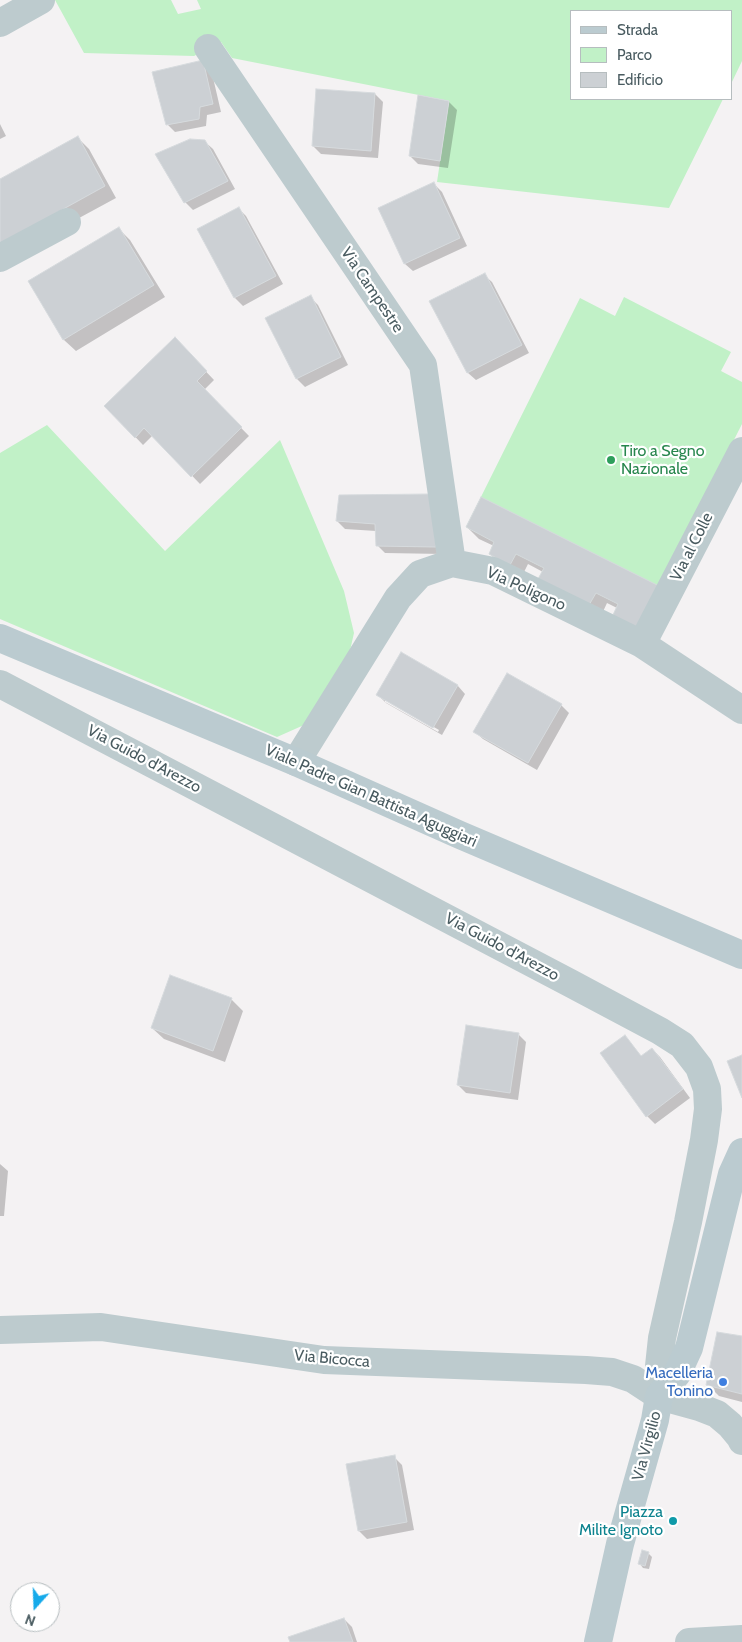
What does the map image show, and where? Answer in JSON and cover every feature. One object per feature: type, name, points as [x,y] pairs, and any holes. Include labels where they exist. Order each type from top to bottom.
[{"type":"main road","name":"Viale Padre Gian Battista Aguggiari","points":[[0,638],[296,762],[742,956]]},
{"type":"main road","points":[[659,1396],[677,1374],[689,1348],[732,1174],[742,1152]]},
{"type":"main road","name":"Via Virgilio","points":[[598,1642],[620,1544],[655,1420],[659,1396]]},
{"type":"street","points":[[0,23],[41,0]]},
{"type":"street","name":"Via Campestre","points":[[208,48],[422,364],[452,563]]},
{"type":"street","points":[[0,258],[67,222]]},
{"type":"street","name":"Via al Colle","points":[[642,644],[742,450]]},
{"type":"street","points":[[296,762],[398,598],[420,574],[452,563]]},
{"type":"street","name":"Via Poligono","points":[[452,563],[493,571],[642,644],[742,710]]},
{"type":"street","name":"Via Guido d'Arezzo","points":[[0,684],[652,1027],[682,1046],[699,1067],[707,1089],[708,1109],[704,1140],[686,1231],[662,1338],[659,1366],[659,1396]]},
{"type":"street","name":"Via Bicocca","points":[[0,1330],[101,1327],[324,1360],[612,1372],[633,1379],[659,1396]]},
{"type":"street","points":[[659,1396],[717,1414],[742,1430]]},
{"type":"street","points":[[717,1414],[730,1425],[742,1442]]},
{"type":"street","points":[[689,1642],[742,1639]]},
{"type":"green space","points":[[55,0],[171,0],[178,14],[201,9],[197,0],[742,0],[742,61],[732,82],[732,10],[570,10],[570,100],[723,100],[669,208],[437,182],[449,101],[232,58],[221,42],[194,56],[84,53]]},
{"type":"green space","name":"Tiro a Segno Nazionale","points":[[624,297],[731,352],[721,371],[742,382],[742,424],[638,630],[612,617],[618,604],[596,593],[589,605],[538,579],[544,568],[516,554],[510,565],[489,554],[494,542],[466,527],[580,298],[615,316]]},
{"type":"green space","points":[[47,425],[165,551],[280,440],[344,591],[354,633],[349,655],[304,725],[277,737],[0,619],[0,453]]},
{"type":"building","points":[[203,60],[213,104],[200,107],[199,119],[166,125],[152,72]]},
{"type":"building","points":[[316,89],[375,93],[371,151],[312,146]]},
{"type":"building","points":[[418,95],[449,101],[440,161],[409,156]]},
{"type":"building","points":[[78,136],[105,186],[0,244],[0,179]]},
{"type":"building","points":[[190,139],[205,140],[228,181],[184,203],[155,154]]},
{"type":"building","points":[[434,182],[460,238],[404,264],[378,208]]},
{"type":"building","points":[[239,207],[276,276],[234,298],[197,229]]},
{"type":"building","points":[[119,227],[154,285],[63,340],[28,281]]},
{"type":"building","points":[[485,273],[522,345],[467,373],[429,301]]},
{"type":"building","points":[[311,295],[341,357],[296,379],[265,318]]},
{"type":"building","points":[[175,337],[207,371],[197,381],[242,427],[191,477],[144,428],[135,438],[104,406]]},
{"type":"building","points":[[431,494],[436,547],[376,546],[375,524],[336,521],[339,495]]},
{"type":"building","points":[[481,497],[659,586],[638,630],[612,617],[618,604],[596,593],[589,605],[538,579],[544,568],[516,554],[510,565],[489,554],[494,542],[466,527]]},
{"type":"building","points":[[401,652],[458,685],[433,728],[376,695]]},
{"type":"building","points":[[507,673],[562,704],[528,763],[473,732]]},
{"type":"building","points":[[170,975],[232,998],[213,1051],[151,1028]]},
{"type":"building","points":[[466,1025],[519,1033],[510,1093],[457,1085]]},
{"type":"building","points":[[625,1035],[641,1056],[652,1048],[683,1089],[646,1117],[600,1053]]},
{"type":"building","points":[[742,1055],[742,1098],[727,1061]]},
{"type":"building","points":[[717,1332],[742,1336],[742,1394],[706,1385]]},
{"type":"building","points":[[395,1455],[407,1522],[358,1531],[346,1464]]},
{"type":"building","points":[[642,1550],[649,1552],[645,1566],[638,1564]]},
{"type":"building","points":[[344,1618],[353,1642],[290,1642],[288,1637]]},
{"type":"place","name":"Tiro a Segno Nazionale","points":[[611,460]]},
{"type":"place","name":"Macelleria Tonino","points":[[723,1382]]},
{"type":"place","name":"Piazza Milite Ignoto","points":[[673,1521]]}]
